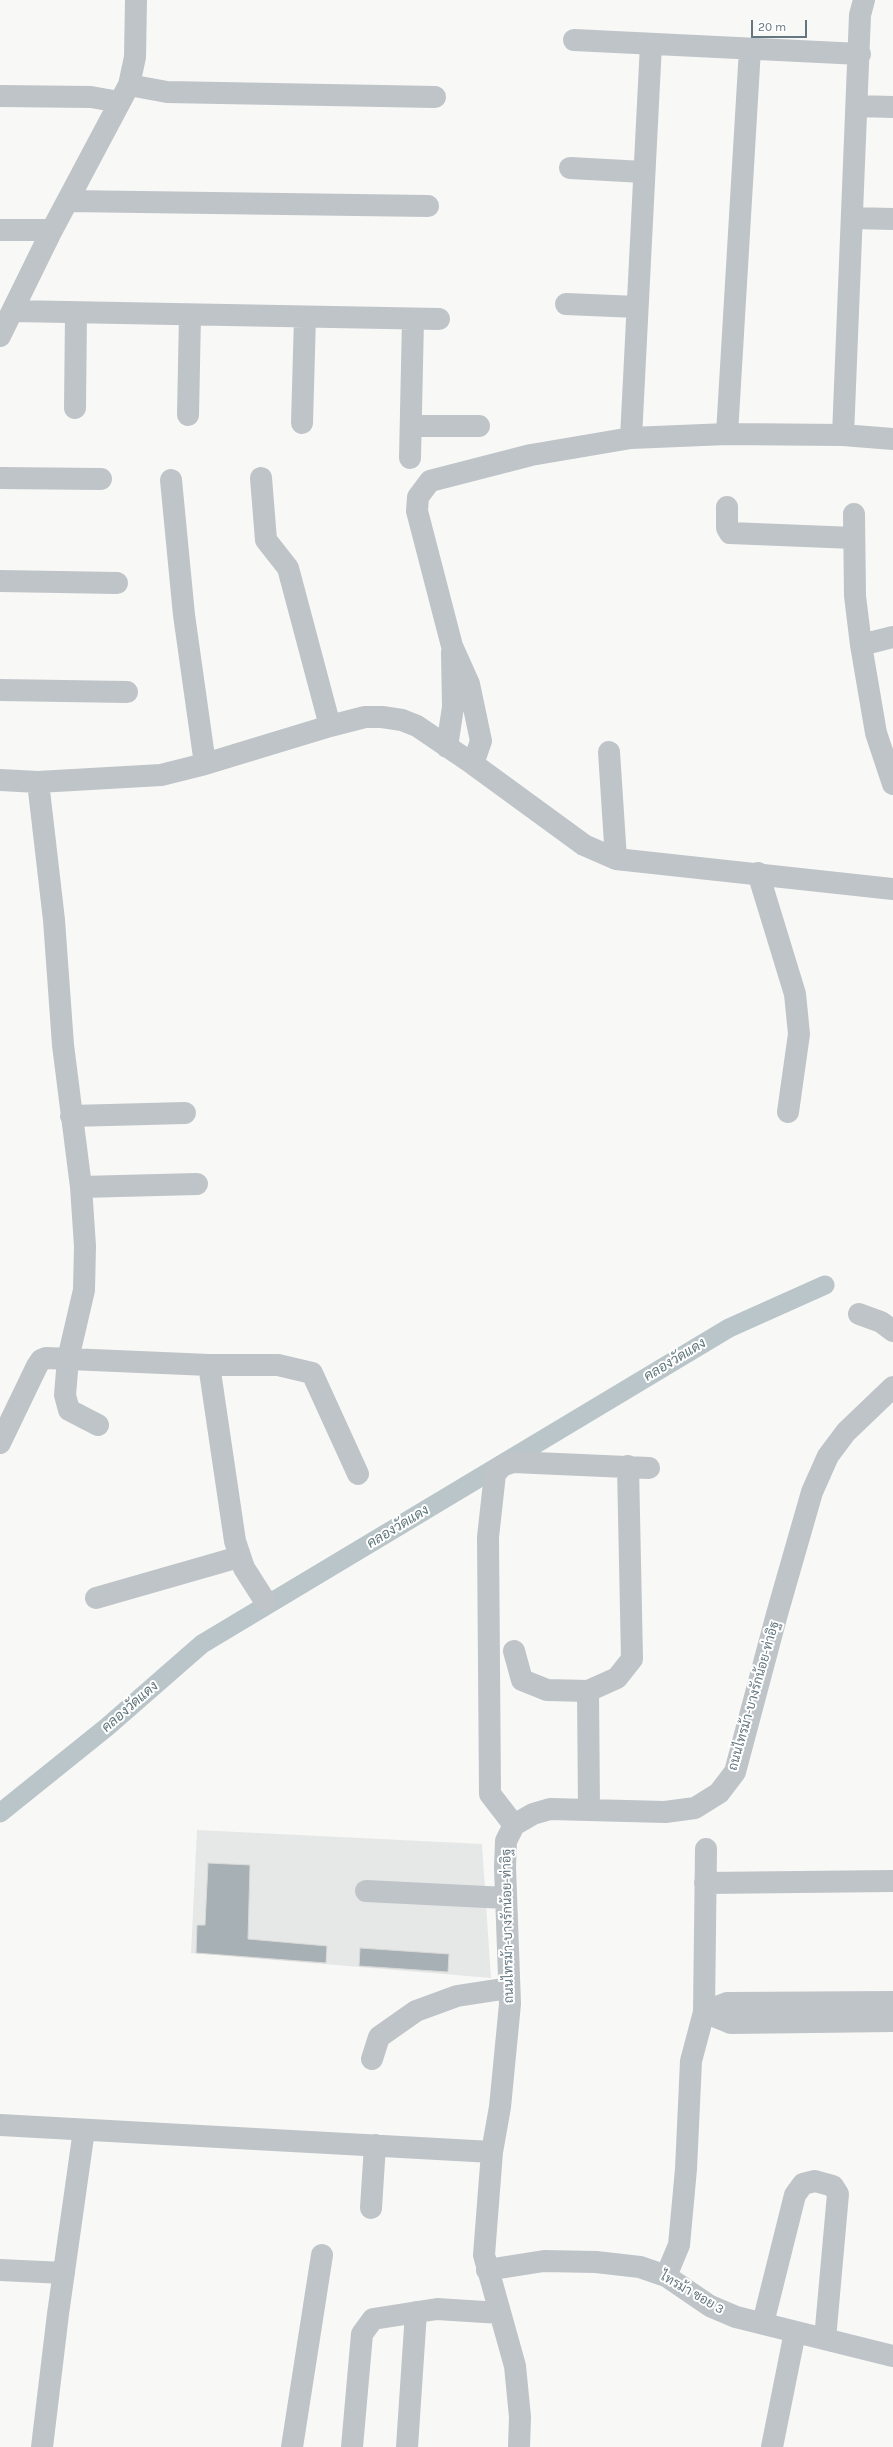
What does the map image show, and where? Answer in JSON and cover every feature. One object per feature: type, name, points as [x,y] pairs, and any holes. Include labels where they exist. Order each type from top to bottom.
[{"type":"street","points":[[0,336],[14,311],[52,230],[124,94],[135,57],[136,0]]},
{"type":"street","points":[[843,435],[858,106],[860,15],[864,0]]},
{"type":"street","points":[[574,40],[860,54]]},
{"type":"street","points":[[631,438],[650,44]]},
{"type":"street","points":[[727,434],[750,49]]},
{"type":"street","points":[[0,96],[91,97],[167,92],[435,97]]},
{"type":"street","points":[[858,106],[893,106]]},
{"type":"street","points":[[570,168],[643,172]]},
{"type":"street","points":[[68,201],[428,206]]},
{"type":"street","points":[[853,218],[893,220]]},
{"type":"street","points":[[0,230],[52,230]]},
{"type":"street","points":[[566,304],[637,307]]},
{"type":"street","points":[[14,311],[439,319]]},
{"type":"street","points":[[75,408],[76,312]]},
{"type":"street","points":[[188,415],[190,315]]},
{"type":"street","points":[[302,423],[305,317]]},
{"type":"street","points":[[410,458],[413,319]]},
{"type":"street","points":[[411,426],[479,426]]},
{"type":"street","points":[[473,764],[481,741],[469,684],[452,646],[418,511],[418,497],[430,481],[531,456],[631,438],[727,434],[843,435],[893,439]]},
{"type":"street","points":[[0,478],[101,479]]},
{"type":"street","points":[[261,478],[266,540],[288,568],[330,726]]},
{"type":"street","points":[[171,480],[184,615],[206,764]]},
{"type":"street","points":[[727,507],[727,528],[730,533],[854,538]]},
{"type":"street","points":[[854,514],[855,596],[861,646],[876,733],[892,779]]},
{"type":"street","points":[[0,581],[117,583]]},
{"type":"street","points":[[861,646],[893,637]]},
{"type":"street","points":[[447,747],[453,707],[452,646]]},
{"type":"street","points":[[0,690],[127,692]]},
{"type":"street","points":[[0,780],[38,782],[161,775],[206,764],[330,726],[365,717],[402,720],[473,764],[584,845],[616,859],[758,873],[893,889]]},
{"type":"street","points":[[609,752],[616,859]]},
{"type":"street","points":[[38,782],[54,920],[63,1044],[81,1186],[85,1246],[84,1290],[68,1359],[65,1395],[69,1410],[98,1425]]},
{"type":"street","points":[[758,873],[795,994],[799,1034],[788,1112]]},
{"type":"street","points":[[71,1116],[185,1113]]},
{"type":"street","points":[[81,1186],[197,1184]]},
{"type":"street","points":[[859,1314],[882,1322],[893,1331]]},
{"type":"street","points":[[0,1443],[41,1360],[46,1358],[209,1366],[278,1365],[312,1374],[358,1474]]},
{"type":"street","points":[[209,1366],[235,1541],[239,1557],[244,1568],[265,1601]]},
{"type":"street","name":"ถนนไทรม้า-บางรักน้อย-ท่าอิฐ","points":[[519,2447],[520,2416],[515,2366],[487,2270],[484,2254],[492,2152],[500,2107],[510,2004],[506,1898],[506,1841],[514,1825],[533,1814],[550,1809],[665,1812],[695,1808],[719,1793],[735,1772],[812,1492],[828,1456],[846,1432],[893,1386]]},
{"type":"street","points":[[514,1651],[522,1680],[547,1690],[588,1691],[617,1678],[632,1659],[639,1467],[513,1462],[502,1466],[495,1474],[488,1537],[490,1794],[514,1825]]},
{"type":"street","points":[[96,1598],[239,1557]]},
{"type":"street","points":[[588,1691],[589,1809]]},
{"type":"street","points":[[666,2276],[679,2245],[686,2169],[691,2060],[704,2012],[706,1849]]},
{"type":"street","points":[[706,1882],[893,1881]]},
{"type":"street","points":[[366,1891],[506,1898]]},
{"type":"street","points":[[372,2059],[379,2037],[416,2011],[457,1996],[509,1988]]},
{"type":"street","points":[[704,2012],[727,2003],[893,2002]]},
{"type":"street","points":[[704,2012],[731,2023],[893,2021]]},
{"type":"street","points":[[0,2125],[492,2152]]},
{"type":"street","points":[[42,2447],[84,2130]]},
{"type":"street","points":[[371,2208],[375,2145]]},
{"type":"street","points":[[763,2323],[795,2195],[803,2184],[815,2181],[833,2186],[838,2194],[825,2339]]},
{"type":"street","points":[[292,2447],[322,2255]]},
{"type":"street","name":"ไทรม้า ซอย 3","points":[[487,2270],[544,2261],[596,2262],[640,2267],[666,2276],[710,2306],[736,2317],[893,2356]]},
{"type":"street","points":[[0,2270],[64,2273]]},
{"type":"street","points":[[352,2447],[362,2334],[373,2319],[437,2309],[500,2313]]},
{"type":"street","points":[[407,2447],[416,2312]]},
{"type":"street","points":[[772,2447],[795,2332]]},
{"type":"shaded area","points":[[197,1830],[482,1844],[491,1978],[191,1953]]},
{"type":"building","points":[[208,1863],[250,1865],[248,1939],[327,1946],[326,1963],[196,1953],[197,1925],[205,1925]]},
{"type":"building","points":[[360,1948],[449,1954],[448,1972],[359,1966]]},
{"type":"waterway","name":"คลองวัดแดง","points":[[0,1813],[107,1727],[202,1644],[729,1328],[825,1285]]}]
